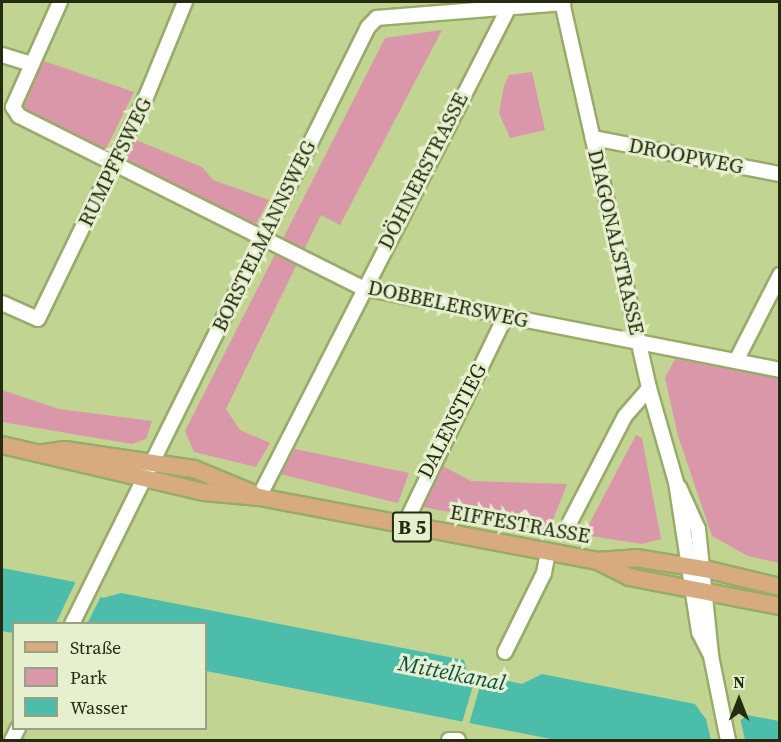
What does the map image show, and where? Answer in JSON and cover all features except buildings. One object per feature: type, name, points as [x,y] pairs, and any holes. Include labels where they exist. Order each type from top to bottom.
[{"type":"main road","name":"EIFFESTRASSE","points":[[2,445],[43,453],[62,463],[145,480],[259,497],[597,561],[636,558],[696,568],[780,587]]},
{"type":"main road","name":"EIFFESTRASSE","points":[[43,453],[65,450],[215,473],[259,497]]},
{"type":"main road","name":"EIFFESTRASSE","points":[[597,561],[629,577],[780,606]]},
{"type":"street","points":[[2,56],[31,64],[60,2]]},
{"type":"street","name":"RUMPFFSWEG","points":[[2,303],[38,319],[114,164],[185,2]]},
{"type":"street","name":"BORSTELMANNSWEG","points":[[73,622],[264,237],[377,18],[562,2]]},
{"type":"street","name":"DIAGONALSTRASSE","points":[[562,2],[649,388],[676,482],[695,517],[696,568],[700,590],[699,632],[711,656],[728,741]]},
{"type":"street","name":"DÖHNERSTRASSE","points":[[259,497],[363,288],[509,7]]},
{"type":"street","name":"DOBBELERSWEG","points":[[31,64],[13,107],[19,117],[363,288],[780,370]]},
{"type":"street","name":"DROOPWEG","points":[[593,138],[780,174]]},
{"type":"street","points":[[736,361],[780,275]]},
{"type":"street","name":"DALENSTIEG","points":[[404,526],[504,317]]},
{"type":"street","points":[[570,522],[625,416],[649,388]]},
{"type":"street","points":[[505,652],[543,573],[548,552]]},
{"type":"street","points":[[449,741],[458,741]]},
{"type":"green space","points":[[442,30],[340,225],[321,215],[226,409],[240,430],[270,443],[256,467],[194,452],[185,431],[385,38]]},
{"type":"green space","points":[[44,61],[134,92],[104,153],[19,113]]},
{"type":"green space","points":[[532,72],[545,130],[510,138],[499,113],[504,86],[509,75]]},
{"type":"green space","points":[[136,140],[202,167],[213,180],[269,200],[256,224],[125,161]]},
{"type":"green space","points":[[675,359],[779,377],[779,563],[748,556],[712,536],[678,436],[665,378]]},
{"type":"green space","points":[[2,390],[59,409],[152,421],[146,439],[132,444],[2,422]]},
{"type":"green space","points":[[636,435],[642,438],[661,539],[642,544],[591,536],[588,526]]},
{"type":"green space","points":[[295,449],[409,473],[398,503],[280,474]]},
{"type":"green space","points":[[441,465],[471,481],[567,484],[549,530],[422,507]]},
{"type":"water","name":"Mittelkanal","points":[[2,568],[75,582],[103,598],[121,593],[464,660],[467,672],[522,684],[542,674],[695,704],[705,718],[741,720],[747,715],[779,721],[779,740],[556,740],[207,671],[207,622],[12,622],[12,633],[2,631]]},
{"type":"pier","points":[[76,581],[102,594],[88,622],[56,622]]},
{"type":"pier","points":[[477,671],[484,673],[468,729],[461,727]]},
{"type":"pier","points":[[705,715],[740,718],[745,740],[711,740]]}]
